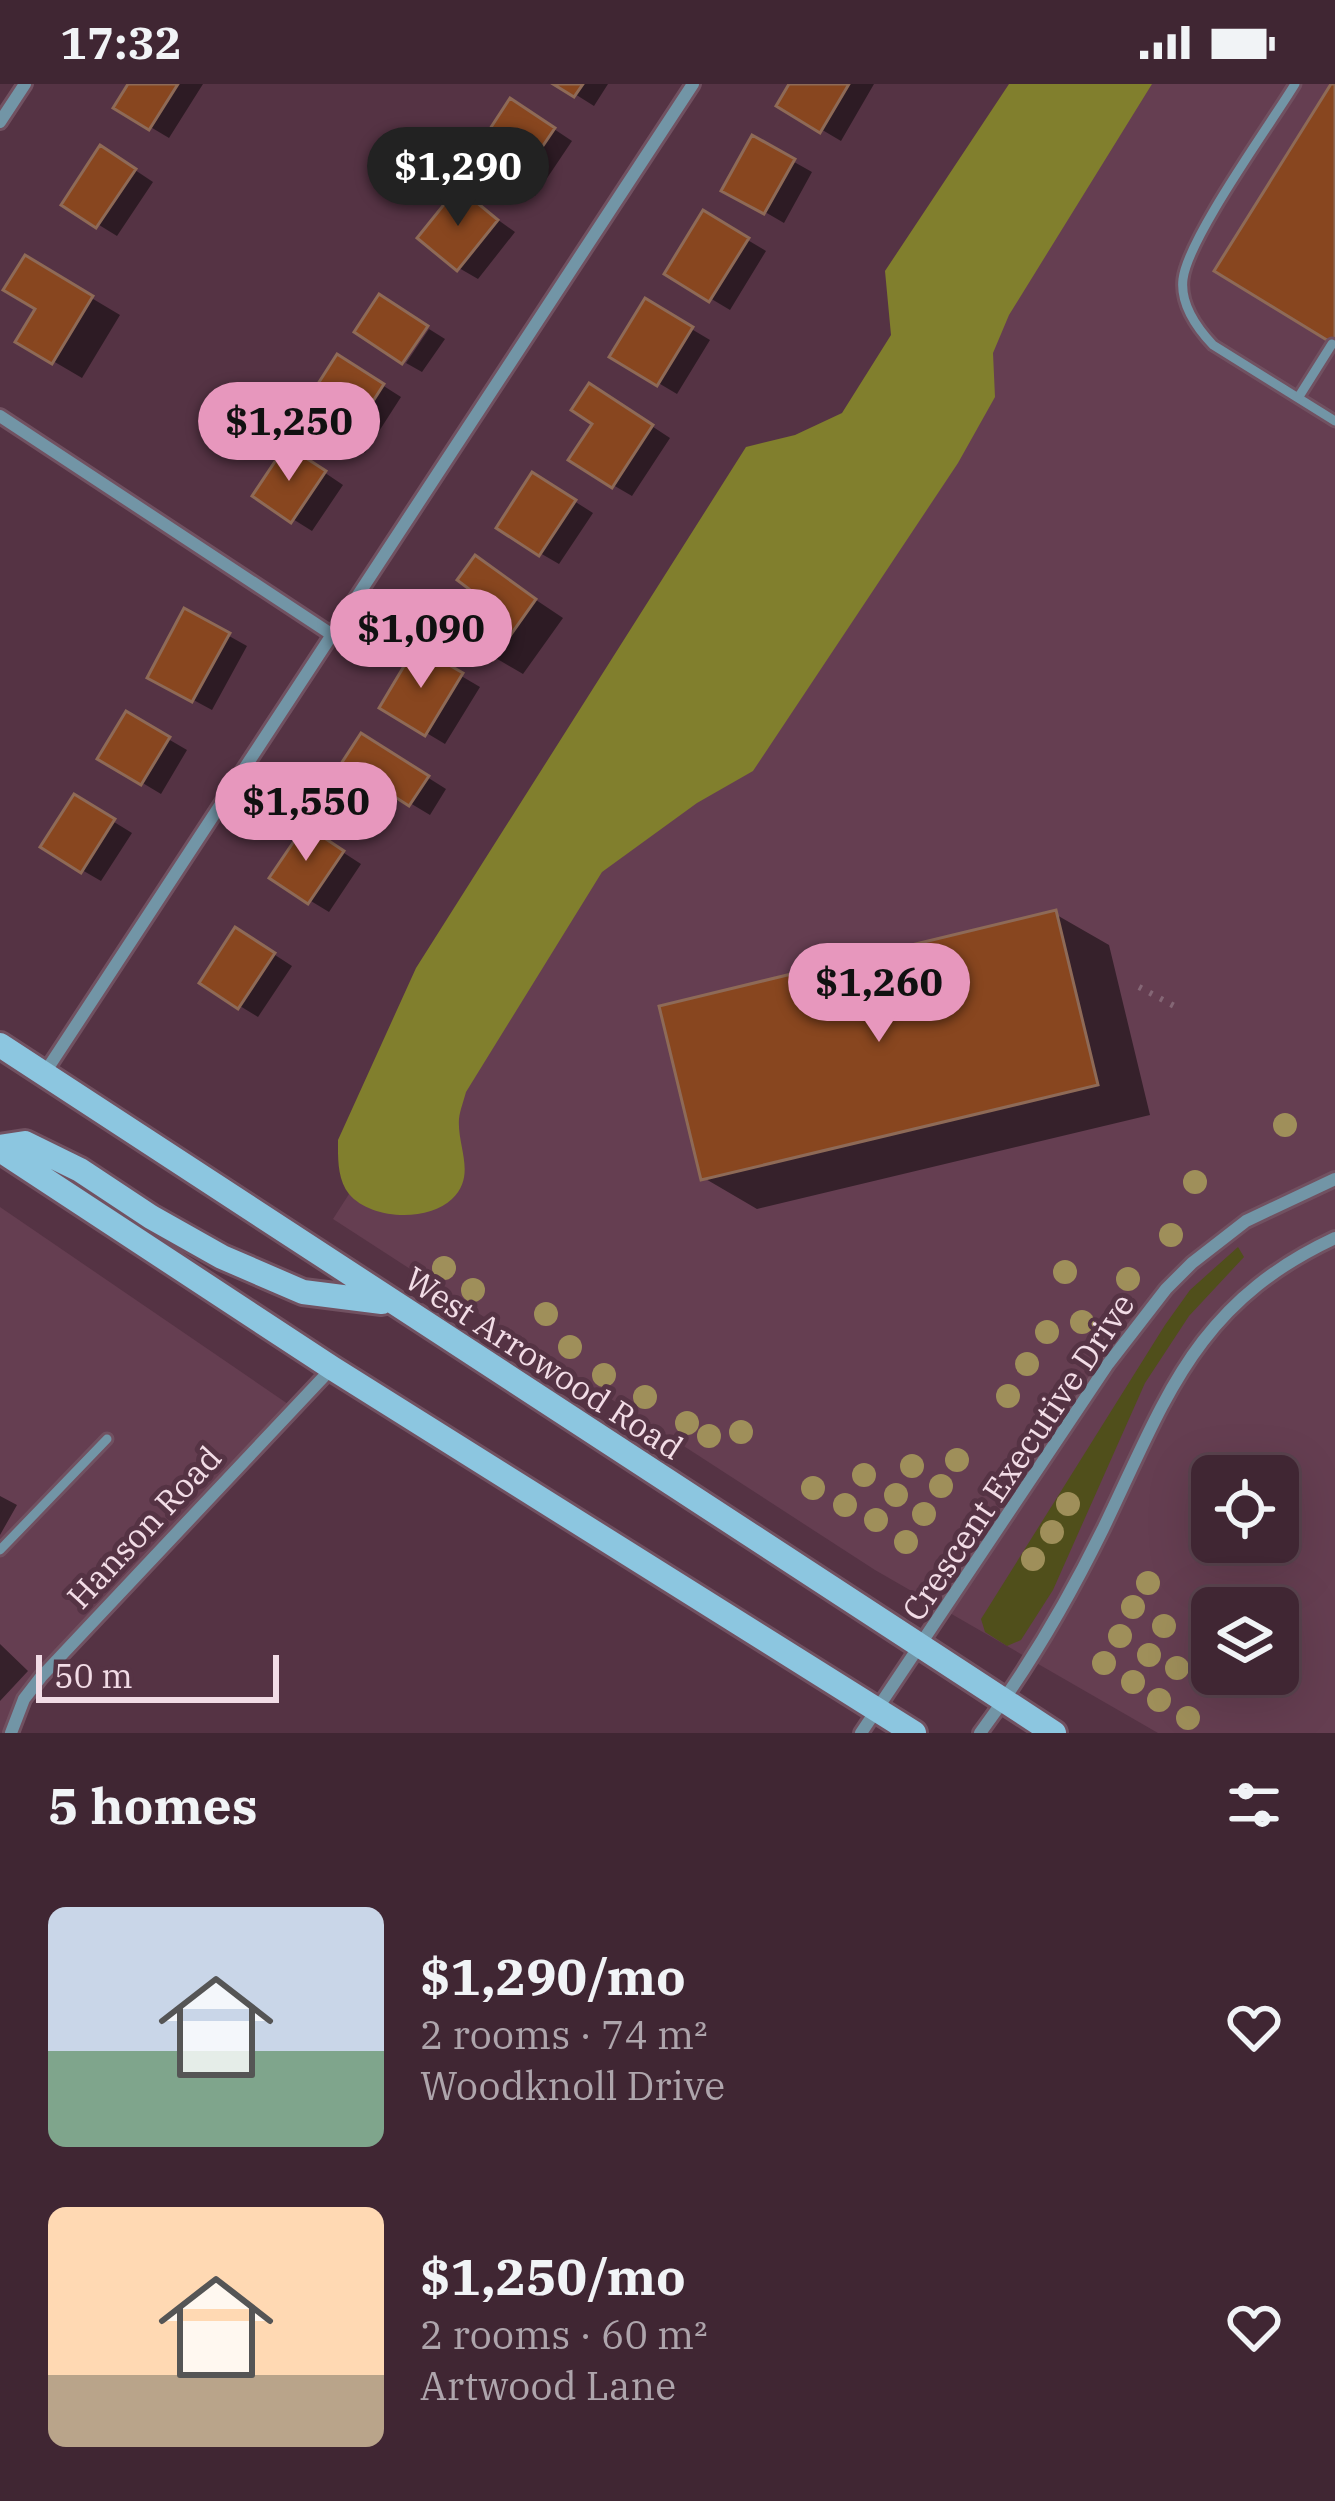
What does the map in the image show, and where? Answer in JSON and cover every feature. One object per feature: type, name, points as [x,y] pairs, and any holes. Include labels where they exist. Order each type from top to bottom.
[{"type":"main road","name":"West Arrowood Road","points":[[0,1045],[1054,1733]]},
{"type":"main road","points":[[0,1149],[25,1142],[222,1257],[303,1292],[390,1303]]},
{"type":"main road","points":[[0,1149],[332,1368],[914,1733]]},
{"type":"street","points":[[0,122],[25,84]]},
{"type":"street","points":[[44,1074],[692,84]]},
{"type":"street","points":[[0,416],[332,634]]},
{"type":"street","name":"Crescent Executive Drive","points":[[861,1733],[1108,1364],[1166,1289],[1246,1221],[1335,1179]]},
{"type":"street","points":[[980,1733],[1004,1702],[1078,1578],[1143,1438],[1190,1359],[1216,1324],[1262,1278],[1335,1238]]},
{"type":"street","name":"Hanson Road","points":[[11,1733],[24,1700],[41,1677],[332,1368]]},
{"type":"lane","points":[[1295,84],[1202,235],[1183,281],[1186,304],[1199,330],[1214,345],[1335,421]]},
{"type":"lane","points":[[1298,398],[1332,344]]},
{"type":"lane","points":[[0,1550],[106,1438]]},
{"type":"path","points":[[1139,987],[1178,1008]]},
{"type":"shaded area","points":[[1009,84],[1152,84],[1009,315],[993,353],[995,397],[958,463],[753,771],[697,803],[602,872],[466,1092],[459,1119],[465,1171],[452,1199],[429,1212],[400,1215],[359,1203],[342,1182],[338,1140],[416,968],[746,447],[795,435],[842,413],[891,335],[885,271]]},
{"type":"shaded area","points":[[1062,84],[1335,84],[1335,1733],[1158,1733],[875,1570],[333,1219]]},
{"type":"shaded area","points":[[0,1207],[288,1404],[39,1669],[17,1701],[5,1733],[0,1733]]},
{"type":"shaded area","points":[[1238,1247],[1244,1257],[1189,1316],[1145,1383],[1053,1590],[1021,1640],[1007,1646],[985,1632],[981,1619],[1165,1325],[1190,1290]]},
{"type":"building","points":[[128,84],[178,84],[149,130],[113,108]]},
{"type":"building","points":[[553,84],[583,84],[574,97]]},
{"type":"building","points":[[789,84],[849,84],[820,133],[776,106]]},
{"type":"building","points":[[1335,84],[1335,345],[1214,271]]},
{"type":"building","points":[[510,98],[555,128],[515,187],[471,158]]},
{"type":"building","points":[[752,135],[795,159],[764,214],[721,191]]},
{"type":"building","points":[[100,145],[136,169],[96,228],[61,205]]},
{"type":"building","points":[[458,187],[498,220],[457,271],[417,238]]},
{"type":"building","points":[[703,210],[749,238],[709,302],[664,274]]},
{"type":"building","points":[[25,255],[93,296],[52,364],[15,342],[35,309],[3,290]]},
{"type":"building","points":[[379,294],[428,326],[402,364],[354,332]]},
{"type":"building","points":[[645,298],[693,327],[657,386],[609,357]]},
{"type":"building","points":[[337,354],[384,384],[345,445],[298,415]]},
{"type":"building","points":[[589,383],[653,425],[612,488],[568,460],[592,424],[571,410]]},
{"type":"building","points":[[286,445],[326,471],[291,523],[252,496]]},
{"type":"building","points":[[532,472],[576,500],[539,556],[496,528]]},
{"type":"building","points":[[475,555],[536,599],[493,660],[447,627],[473,592],[457,580]]},
{"type":"building","points":[[184,608],[230,633],[192,702],[147,678]]},
{"type":"building","points":[[416,646],[463,673],[425,736],[379,708]]},
{"type":"building","points":[[126,711],[170,737],[141,785],[97,759]]},
{"type":"building","points":[[361,733],[429,776],[409,806],[381,788],[363,815],[324,790]]},
{"type":"building","points":[[74,794],[115,819],[81,873],[40,847]]},
{"type":"building","points":[[305,825],[344,851],[308,904],[269,878]]},
{"type":"building","points":[[1056,910],[1098,1085],[701,1180],[659,1006]]},
{"type":"building","points":[[235,927],[275,953],[238,1009],[199,983]]}]
